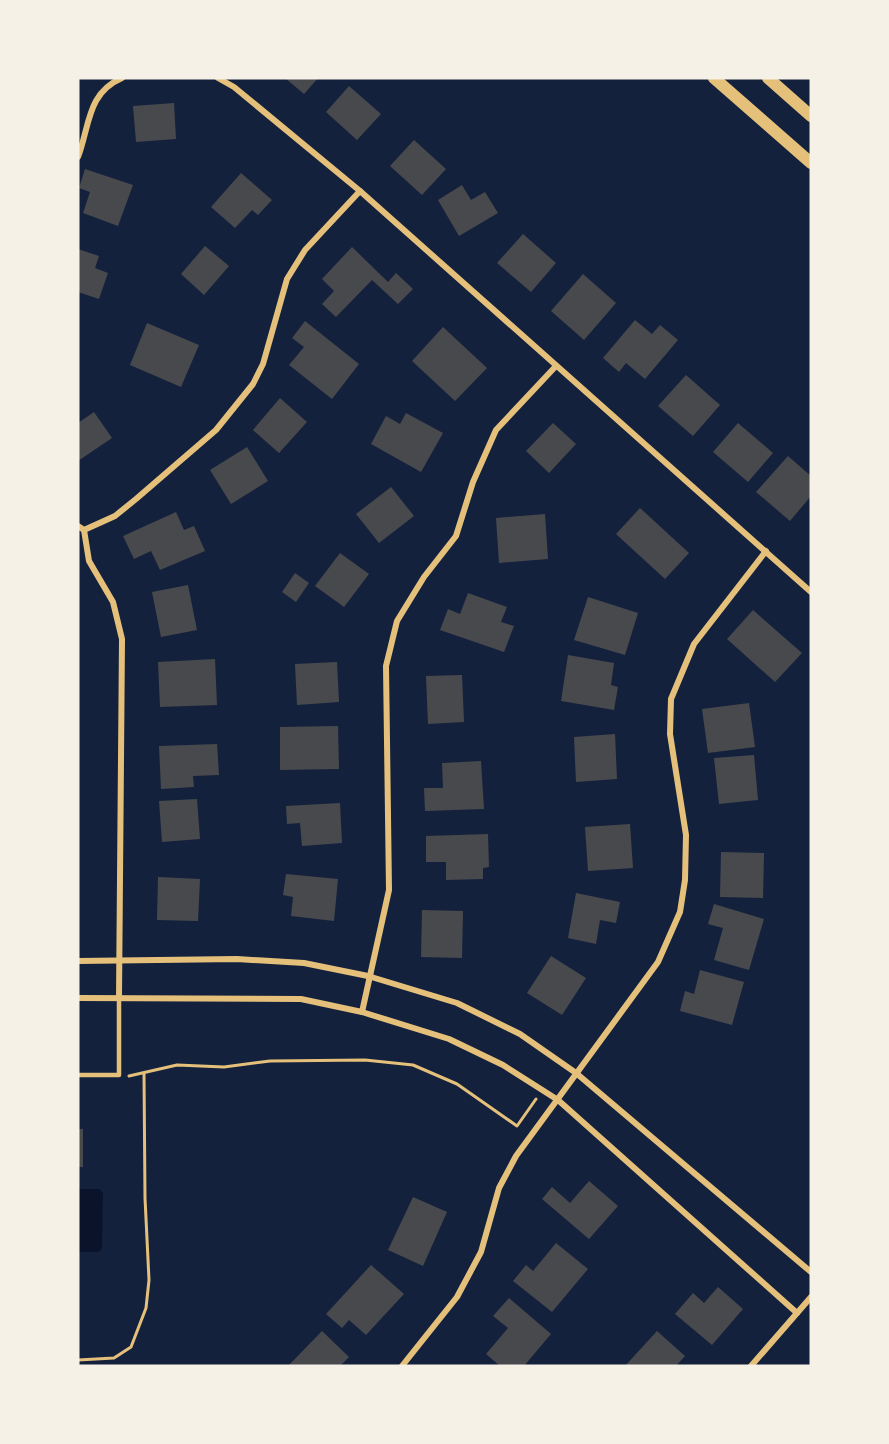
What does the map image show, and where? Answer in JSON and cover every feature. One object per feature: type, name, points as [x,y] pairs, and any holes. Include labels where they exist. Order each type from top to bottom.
[{"type":"main road","points":[[714,78],[811,163]]},
{"type":"main road","points":[[768,78],[811,116]]},
{"type":"street","points":[[78,157],[92,106],[108,84],[122,78]]},
{"type":"street","points":[[218,78],[234,87],[360,191],[811,592]]},
{"type":"street","points":[[84,530],[115,516],[216,430],[231,412],[253,384],[263,364],[287,279],[305,250],[360,191]]},
{"type":"street","points":[[362,1012],[368,976],[389,890],[386,666],[397,621],[424,577],[456,536],[473,482],[496,430],[556,366]]},
{"type":"street","points":[[78,526],[84,530],[89,561],[113,602],[122,639],[119,998]]},
{"type":"street","points":[[402,1366],[457,1297],[481,1252],[499,1188],[516,1156],[658,962],[680,912],[685,880],[686,835],[670,734],[671,699],[694,644],[766,551]]},
{"type":"street","points":[[78,961],[237,959],[293,963],[368,976],[457,1003],[520,1034],[576,1073],[811,1272]]},
{"type":"street","points":[[78,998],[301,999],[362,1012],[449,1039],[503,1065],[558,1100],[797,1313]]},
{"type":"street","points":[[751,1366],[811,1297]]},
{"type":"lane","points":[[78,1075],[119,1075],[119,998]]},
{"type":"path","points":[[119,1075],[144,1074],[177,1065],[224,1067],[270,1061],[365,1060],[412,1065],[457,1084],[517,1126],[542,1090]]},
{"type":"path","points":[[78,1359],[114,1358],[131,1347],[146,1308],[150,1280],[145,1198],[144,1074]]},
{"type":"water","points":[[78,1189],[99,1189],[103,1193],[102,1248],[99,1252],[78,1252]]},
{"type":"building","points":[[285,78],[318,78],[304,94]]},
{"type":"building","points":[[349,86],[381,114],[357,140],[326,112]]},
{"type":"building","points":[[174,103],[176,139],[136,142],[133,106]]},
{"type":"building","points":[[414,140],[446,169],[422,195],[390,166]]},
{"type":"building","points":[[85,169],[133,185],[118,226],[83,213],[90,192],[79,188]]},
{"type":"building","points":[[241,173],[272,200],[258,215],[252,210],[235,228],[211,207]]},
{"type":"building","points":[[462,185],[471,200],[485,192],[498,213],[459,236],[438,200]]},
{"type":"building","points":[[523,234],[556,263],[531,292],[497,263]]},
{"type":"building","points":[[205,246],[229,266],[204,295],[181,274]]},
{"type":"building","points":[[352,247],[388,282],[396,273],[413,289],[398,304],[372,280],[336,317],[322,304],[334,291],[322,279]]},
{"type":"building","points":[[78,249],[99,256],[95,268],[108,273],[99,299],[78,292]]},
{"type":"building","points":[[583,274],[616,303],[584,340],[551,311]]},
{"type":"building","points":[[635,320],[652,334],[660,325],[678,340],[645,379],[626,363],[619,372],[603,358]]},
{"type":"building","points":[[305,321],[359,364],[332,399],[289,365],[304,347],[292,338]]},
{"type":"building","points":[[147,323],[199,345],[181,387],[130,365]]},
{"type":"building","points":[[443,327],[487,368],[455,401],[412,361]]},
{"type":"building","points":[[686,375],[720,405],[693,436],[658,406]]},
{"type":"building","points":[[280,398],[307,422],[279,453],[253,430]]},
{"type":"building","points":[[94,412],[112,438],[78,461],[78,423]]},
{"type":"building","points":[[406,413],[443,433],[421,472],[371,444],[386,416],[400,424]]},
{"type":"building","points":[[553,423],[576,444],[549,473],[526,451]]},
{"type":"building","points":[[738,423],[773,453],[748,482],[713,452]]},
{"type":"building","points":[[247,447],[268,481],[231,504],[210,470]]},
{"type":"building","points":[[788,456],[811,476],[811,496],[790,521],[756,492]]},
{"type":"building","points":[[391,487],[414,516],[379,543],[356,514]]},
{"type":"building","points":[[640,508],[689,553],[665,579],[616,534]]},
{"type":"building","points":[[176,512],[184,530],[194,526],[205,551],[160,570],[151,551],[134,559],[123,536]]},
{"type":"building","points":[[545,514],[548,559],[499,563],[496,518]]},
{"type":"building","points":[[340,553],[369,574],[344,607],[315,586]]},
{"type":"building","points":[[295,573],[309,583],[296,602],[282,592]]},
{"type":"building","points":[[188,585],[197,630],[161,637],[152,592]]},
{"type":"building","points":[[468,593],[507,607],[501,622],[514,626],[504,652],[440,630],[448,609],[460,614]]},
{"type":"building","points":[[588,597],[638,613],[625,655],[574,640]]},
{"type":"building","points":[[753,610],[802,653],[775,682],[727,639]]},
{"type":"building","points":[[568,655],[614,663],[611,685],[618,687],[614,710],[561,701]]},
{"type":"building","points":[[215,659],[217,705],[160,707],[158,662]]},
{"type":"building","points":[[337,662],[339,702],[297,705],[295,664]]},
{"type":"building","points":[[462,675],[464,722],[428,724],[426,676]]},
{"type":"building","points":[[749,703],[755,747],[708,753],[702,709]]},
{"type":"building","points":[[338,726],[339,769],[280,770],[280,727]]},
{"type":"building","points":[[615,734],[617,779],[576,782],[574,737]]},
{"type":"building","points":[[217,744],[219,775],[193,776],[194,787],[161,789],[159,746]]},
{"type":"building","points":[[754,755],[758,800],[719,804],[714,758]]},
{"type":"building","points":[[481,761],[484,809],[425,811],[424,788],[443,788],[442,763]]},
{"type":"building","points":[[197,799],[200,839],[162,842],[159,801]]},
{"type":"building","points":[[340,803],[342,843],[302,846],[300,823],[287,824],[286,806]]},
{"type":"building","points":[[630,824],[633,868],[588,871],[585,827]]},
{"type":"building","points":[[488,834],[489,867],[483,868],[483,879],[446,880],[446,862],[426,862],[426,836]]},
{"type":"building","points":[[721,852],[764,853],[763,898],[720,897]]},
{"type":"building","points":[[286,874],[338,879],[334,921],[291,916],[293,897],[283,895]]},
{"type":"building","points":[[158,877],[200,879],[198,921],[157,920]]},
{"type":"building","points":[[576,893],[620,902],[616,923],[600,920],[596,944],[568,938]]},
{"type":"building","points":[[714,904],[764,919],[749,970],[714,960],[723,928],[708,924]]},
{"type":"building","points":[[422,910],[463,911],[462,958],[421,957]]},
{"type":"building","points":[[551,956],[586,978],[562,1015],[527,993]]},
{"type":"building","points":[[700,970],[744,982],[732,1025],[680,1011],[685,991],[694,994]]},
{"type":"building","points":[[78,1129],[83,1129],[83,1167],[78,1167]]},
{"type":"building","points":[[589,1181],[618,1206],[589,1239],[542,1199],[552,1187],[570,1203]]},
{"type":"building","points":[[413,1197],[447,1212],[423,1266],[388,1250]]},
{"type":"building","points":[[556,1243],[588,1269],[552,1312],[513,1281],[526,1265],[533,1271]]},
{"type":"building","points":[[371,1265],[404,1294],[366,1335],[349,1320],[342,1328],[326,1314]]},
{"type":"building","points":[[718,1287],[743,1309],[712,1345],[675,1314],[693,1293],[704,1303]]},
{"type":"building","points":[[509,1298],[551,1334],[524,1366],[500,1366],[486,1354],[508,1328],[493,1316]]},
{"type":"building","points":[[322,1331],[349,1357],[340,1366],[288,1366]]},
{"type":"building","points":[[657,1331],[685,1356],[676,1366],[625,1366]]}]
